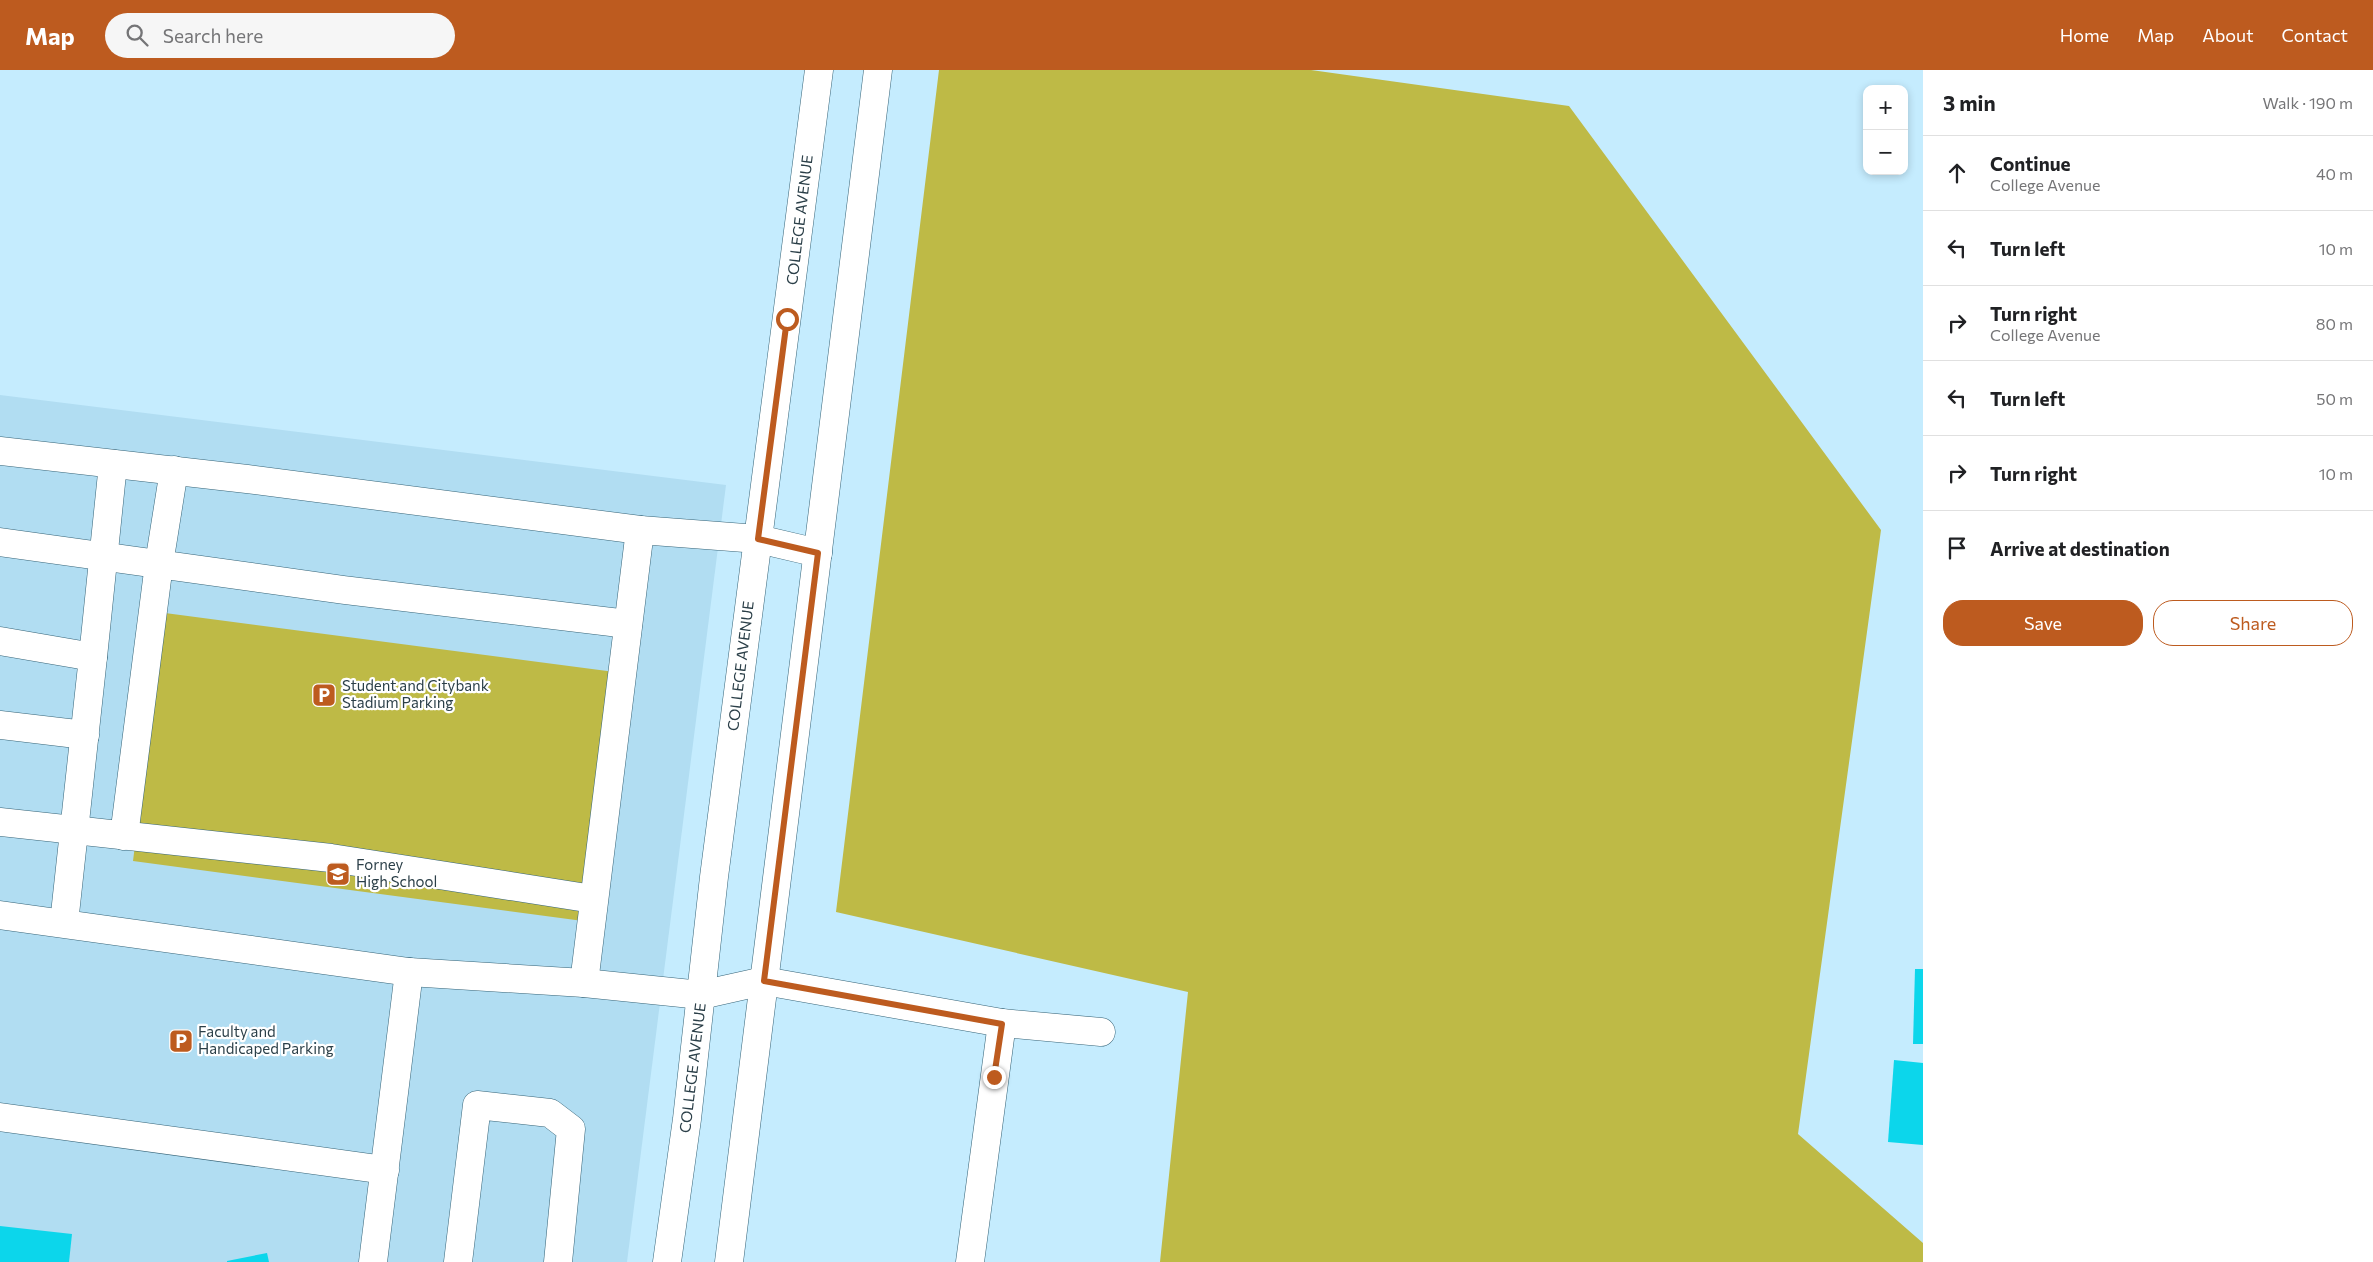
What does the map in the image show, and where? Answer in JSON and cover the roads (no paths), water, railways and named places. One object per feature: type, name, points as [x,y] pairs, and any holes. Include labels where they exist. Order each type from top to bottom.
[{"type":"main road","name":"COLLEGE AVENUE","points":[[667,1262],[687,1119],[714,876],[819,70]]},
{"type":"main road","points":[[728,1262],[878,70]]},
{"type":"main road","points":[[0,451],[174,470],[640,530],[758,539],[818,553]]},
{"type":"main road","points":[[64,923],[113,464]]},
{"type":"main road","points":[[124,836],[159,564],[174,470]]},
{"type":"main road","points":[[584,983],[640,530]]},
{"type":"main road","points":[[0,542],[344,590],[628,624]]},
{"type":"main road","points":[[0,641],[93,657]]},
{"type":"main road","points":[[0,725],[85,735]]},
{"type":"main road","points":[[0,822],[331,858],[593,900]]},
{"type":"main road","points":[[0,915],[408,972],[584,983],[701,995],[764,981],[1002,1024],[1101,1032]]},
{"type":"main road","points":[[373,1262],[386,1170],[408,972]]},
{"type":"main road","points":[[970,1262],[1002,1024]]},
{"type":"main road","points":[[458,1262],[477,1105],[550,1113],[570,1130],[558,1262]]},
{"type":"main road","points":[[0,1117],[386,1170]]},
{"type":"place","name":"Student and Citybank Stadium Parking","points":[[324,695]]},
{"type":"place","name":"Forney High School","points":[[338,874]]},
{"type":"place","name":"Faculty and Handicaped Parking","points":[[181,1041]]}]
